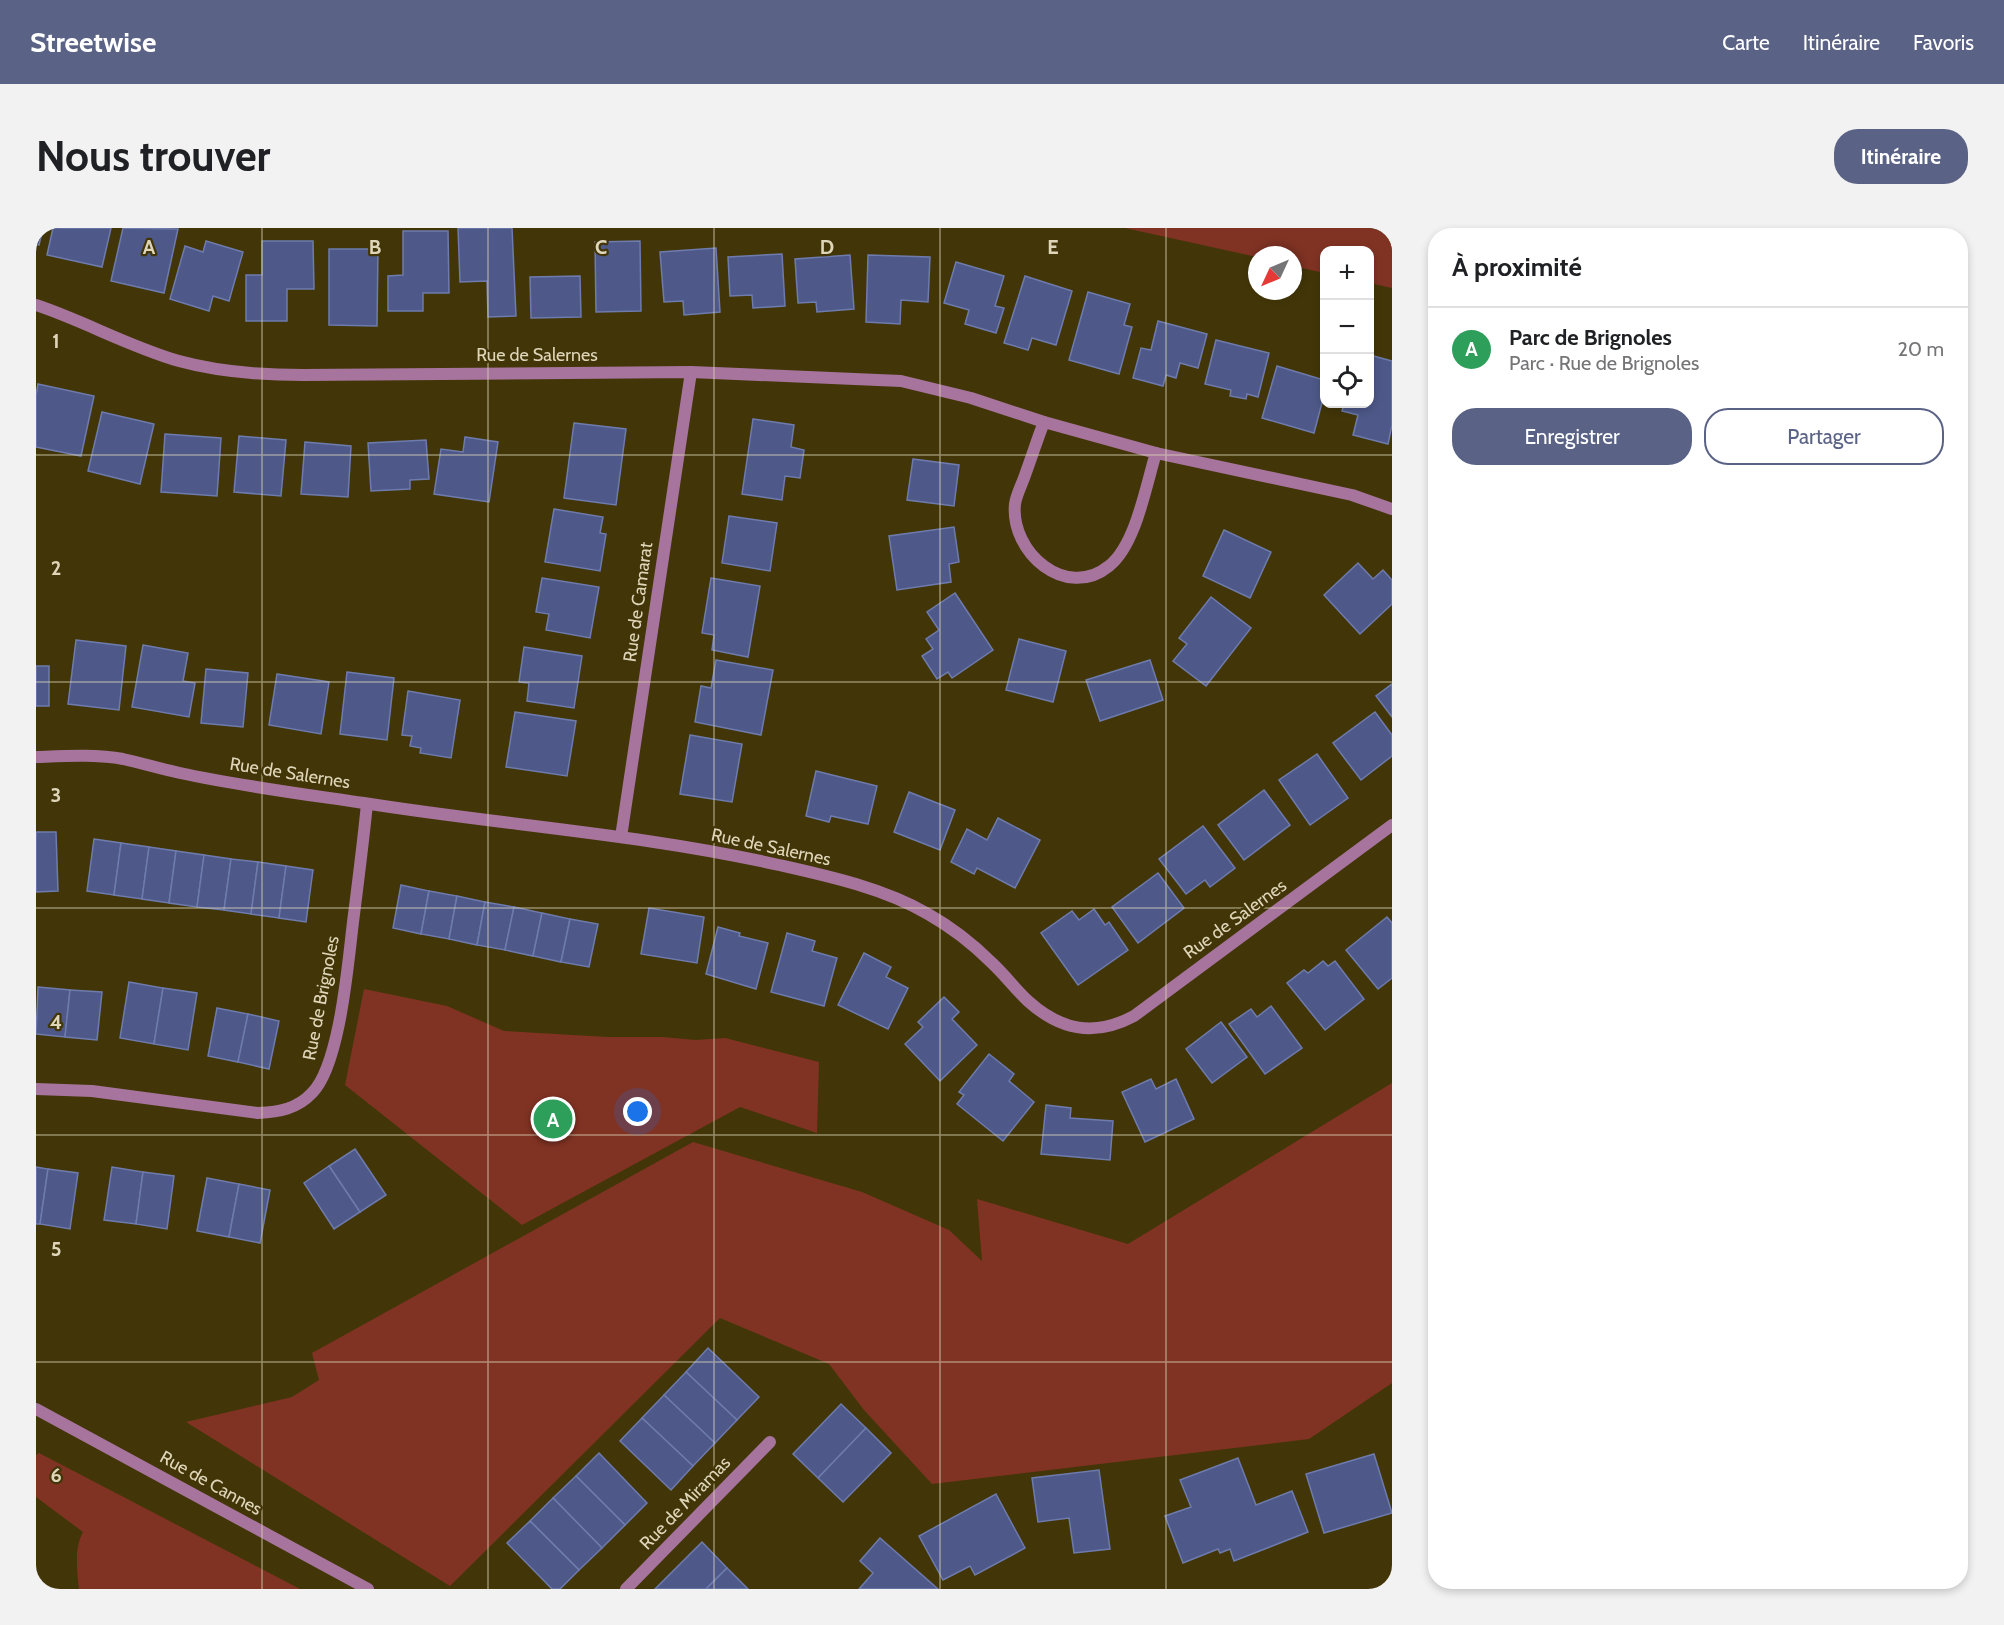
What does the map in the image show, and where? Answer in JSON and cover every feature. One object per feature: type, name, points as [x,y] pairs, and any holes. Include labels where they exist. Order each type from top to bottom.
[{"type":"street","name":"Rue de Salernes","points":[[36,305],[177,360],[212,369],[244,373],[303,375],[691,372],[901,381],[971,398],[1044,422],[1156,453],[1352,495],[1392,509]]},
{"type":"street","name":"Rue de Camarat","points":[[621,837],[691,372]]},
{"type":"street","points":[[1044,422],[1015,503],[1016,522],[1022,542],[1035,559],[1053,573],[1074,579],[1092,575],[1109,566],[1122,551],[1131,535],[1156,453]]},
{"type":"street","name":"Rue de Salernes","points":[[36,756],[120,759],[180,773],[367,804],[621,837],[744,857],[799,869],[890,896],[943,922],[992,963],[1027,1000],[1043,1013],[1060,1024],[1076,1029],[1116,1026],[1134,1016],[1392,825]]},
{"type":"street","name":"Rue de Brignoles","points":[[36,1089],[92,1091],[258,1113],[279,1112],[297,1106],[313,1092],[323,1077],[331,1055],[345,986],[367,804]]},
{"type":"street","name":"Rue de Cannes","points":[[36,1409],[368,1589]]},
{"type":"street","name":"Rue de Miramas","points":[[626,1589],[770,1442]]},
{"type":"shaded area","points":[[1125,228],[1392,228],[1392,288],[1374,284],[1374,246],[1320,246],[1320,272],[1302,268],[1302,246],[1248,246],[1248,255]]},
{"type":"shaded area","points":[[364,989],[447,1006],[504,1031],[696,1040],[725,1038],[819,1062],[817,1133],[740,1107],[522,1225],[345,1085]]},
{"type":"shaded area","points":[[1392,1083],[1392,1383],[1309,1439],[932,1484],[864,1410],[829,1364],[720,1318],[450,1586],[186,1422],[292,1397],[319,1380],[312,1353],[693,1142],[862,1192],[949,1230],[982,1261],[977,1199],[1128,1244]]},
{"type":"shaded area","points":[[39,1453],[300,1589],[79,1589],[77,1552],[83,1532],[36,1497],[36,1455]]},
{"type":"building","points":[[36,228],[43,228],[39,245],[36,244]]},
{"type":"building","points":[[53,228],[111,228],[102,267],[47,255]]},
{"type":"building","points":[[123,228],[178,229],[164,293],[111,281]]},
{"type":"building","points":[[458,228],[512,228],[516,316],[488,317],[487,281],[460,282]]},
{"type":"building","points":[[403,231],[448,231],[449,293],[423,293],[423,311],[388,311],[388,276],[403,275]]},
{"type":"building","points":[[206,241],[243,252],[229,301],[213,296],[209,311],[170,299],[185,246],[203,252]]},
{"type":"building","points":[[262,241],[313,241],[314,289],[287,289],[287,321],[246,321],[246,275],[262,275]]},
{"type":"building","points":[[640,241],[641,311],[596,312],[595,242]]},
{"type":"building","points":[[716,248],[720,312],[684,315],[683,301],[664,302],[660,252]]},
{"type":"building","points":[[329,249],[378,249],[377,326],[329,325]]},
{"type":"building","points":[[782,254],[785,306],[753,308],[752,295],[730,296],[728,257]]},
{"type":"building","points":[[850,255],[854,309],[817,312],[816,302],[798,303],[795,259]]},
{"type":"building","points":[[868,255],[930,257],[928,302],[901,300],[900,324],[866,322]]},
{"type":"building","points":[[956,262],[1004,276],[995,306],[1004,308],[996,333],[965,324],[969,310],[944,303]]},
{"type":"building","points":[[580,276],[581,317],[531,318],[530,277]]},
{"type":"building","points":[[1025,276],[1072,291],[1056,345],[1032,338],[1028,350],[1004,343]]},
{"type":"building","points":[[1088,292],[1130,304],[1124,325],[1132,327],[1119,374],[1069,360]]},
{"type":"building","points":[[1158,321],[1207,334],[1198,368],[1180,363],[1176,378],[1166,375],[1163,386],[1133,378],[1141,348],[1151,350]]},
{"type":"building","points":[[1216,340],[1269,353],[1258,397],[1247,394],[1246,399],[1230,396],[1231,390],[1205,384]]},
{"type":"building","points":[[1374,356],[1392,361],[1392,425],[1388,444],[1353,435],[1358,415],[1342,411],[1343,408],[1374,408]]},
{"type":"building","points":[[1277,366],[1320,379],[1321,408],[1314,433],[1262,418]]},
{"type":"building","points":[[38,384],[94,396],[81,456],[36,447]]},
{"type":"building","points":[[102,412],[154,424],[140,484],[88,471]]},
{"type":"building","points":[[753,419],[794,425],[791,447],[804,450],[800,478],[785,476],[782,500],[742,494]]},
{"type":"building","points":[[574,423],[626,429],[616,505],[564,498]]},
{"type":"building","points":[[165,434],[221,438],[217,496],[161,492]]},
{"type":"building","points":[[239,436],[286,440],[281,496],[234,492]]},
{"type":"building","points":[[465,437],[498,442],[489,502],[434,494],[441,449],[463,452]]},
{"type":"building","points":[[426,440],[429,479],[410,480],[410,489],[371,491],[368,443]]},
{"type":"building","points":[[305,442],[351,446],[348,497],[301,494]]},
{"type":"building","points":[[913,459],[959,465],[954,506],[907,500]]},
{"type":"building","points":[[554,509],[603,517],[600,533],[606,534],[600,571],[545,562]]},
{"type":"building","points":[[729,516],[777,523],[770,571],[722,563]]},
{"type":"building","points":[[954,527],[959,562],[949,564],[951,582],[897,590],[889,536]]},
{"type":"building","points":[[1224,530],[1271,552],[1250,598],[1203,576]]},
{"type":"building","points":[[1358,563],[1373,579],[1383,570],[1392,580],[1392,604],[1360,634],[1324,595]]},
{"type":"building","points":[[542,578],[599,587],[590,638],[546,630],[549,614],[536,612]]},
{"type":"building","points":[[711,578],[760,586],[748,657],[712,650],[714,635],[702,633]]},
{"type":"building","points":[[955,593],[993,650],[952,678],[948,672],[937,679],[922,656],[933,649],[926,639],[939,630],[927,612]]},
{"type":"building","points":[[1211,597],[1251,628],[1206,686],[1173,661],[1187,644],[1179,638]]},
{"type":"building","points":[[1019,639],[1066,651],[1053,702],[1006,690]]},
{"type":"building","points":[[76,640],[126,646],[119,710],[68,704]]},
{"type":"building","points":[[143,645],[188,653],[183,681],[195,683],[189,717],[132,707]]},
{"type":"building","points":[[524,647],[582,656],[574,708],[527,701],[529,683],[519,682]]},
{"type":"building","points":[[716,660],[773,670],[761,735],[695,722],[701,686],[711,688]]},
{"type":"building","points":[[1150,660],[1163,700],[1100,721],[1086,680]]},
{"type":"building","points":[[36,666],[49,666],[49,706],[36,706]]},
{"type":"building","points":[[206,669],[248,673],[243,727],[201,723]]},
{"type":"building","points":[[347,672],[394,678],[387,740],[340,734]]},
{"type":"building","points":[[277,674],[329,682],[321,734],[269,725]]},
{"type":"building","points":[[1392,684],[1392,717],[1376,696]]},
{"type":"building","points":[[408,691],[460,700],[451,758],[420,753],[421,748],[410,746],[412,736],[402,735]]},
{"type":"building","points":[[515,712],[576,721],[567,776],[506,767]]},
{"type":"building","points":[[1375,712],[1392,735],[1392,756],[1361,780],[1333,743]]},
{"type":"building","points":[[690,735],[742,744],[732,802],[680,794]]},
{"type":"building","points":[[1317,754],[1348,798],[1310,825],[1279,780]]},
{"type":"building","points":[[816,771],[877,786],[868,824],[831,816],[829,822],[806,816]]},
{"type":"building","points":[[1264,790],[1290,825],[1244,860],[1218,825]]},
{"type":"building","points":[[909,792],[955,810],[940,850],[894,832]]},
{"type":"building","points":[[998,818],[1040,840],[1015,888],[977,868],[974,874],[951,862],[967,829],[987,840]]},
{"type":"building","points":[[1203,826],[1235,868],[1210,887],[1205,880],[1186,894],[1159,859]]},
{"type":"building","points":[[36,832],[56,832],[58,891],[36,892]]},
{"type":"building","points":[[94,839],[121,843],[114,895],[87,891]]},
{"type":"building","points":[[121,843],[149,847],[142,899],[114,895]]},
{"type":"building","points":[[149,847],[176,851],[169,903],[142,899]]},
{"type":"building","points":[[176,851],[204,855],[197,907],[169,903]]},
{"type":"building","points":[[204,855],[231,859],[224,910],[197,907]]},
{"type":"building","points":[[231,859],[258,862],[251,914],[224,910]]},
{"type":"building","points":[[258,862],[286,866],[279,918],[251,914]]},
{"type":"building","points":[[286,866],[313,870],[306,922],[279,918]]},
{"type":"building","points":[[1158,873],[1184,908],[1138,943],[1112,907]]},
{"type":"building","points":[[401,885],[429,891],[421,934],[393,928]]},
{"type":"building","points":[[429,891],[457,896],[449,939],[421,934]]},
{"type":"building","points":[[457,896],[485,902],[477,945],[449,939]]},
{"type":"building","points":[[485,902],[514,907],[505,950],[477,945]]},
{"type":"building","points":[[514,907],[542,913],[533,956],[505,950]]},
{"type":"building","points":[[649,908],[704,917],[697,963],[641,954]]},
{"type":"building","points":[[1094,909],[1105,925],[1109,922],[1128,950],[1078,985],[1041,933],[1072,911],[1079,920]]},
{"type":"building","points":[[542,913],[570,919],[561,962],[533,956]]},
{"type":"building","points":[[1387,917],[1392,923],[1392,978],[1378,989],[1346,950]]},
{"type":"building","points":[[570,919],[598,924],[589,967],[561,962]]},
{"type":"building","points":[[718,927],[740,933],[739,936],[768,943],[756,989],[706,974]]},
{"type":"building","points":[[787,933],[815,941],[812,951],[837,958],[824,1006],[771,992]]},
{"type":"building","points":[[864,953],[891,967],[886,977],[908,988],[888,1029],[838,1005]]},
{"type":"building","points":[[1323,961],[1328,966],[1335,961],[1364,999],[1325,1030],[1287,983],[1304,970],[1308,973]]},
{"type":"building","points":[[129,982],[163,988],[154,1044],[120,1038]]},
{"type":"building","points":[[38,987],[70,990],[65,1037],[36,1034]]},
{"type":"building","points":[[163,988],[197,993],[188,1050],[154,1044]]},
{"type":"building","points":[[70,990],[102,992],[97,1040],[65,1037]]},
{"type":"building","points":[[944,997],[959,1012],[952,1019],[977,1045],[940,1081],[905,1044],[923,1027],[918,1022]]},
{"type":"building","points":[[1271,1006],[1302,1048],[1265,1074],[1229,1024],[1251,1009],[1257,1017]]},
{"type":"building","points":[[217,1008],[248,1014],[238,1062],[208,1056]]},
{"type":"building","points":[[248,1014],[279,1021],[269,1069],[238,1062]]},
{"type":"building","points":[[1221,1022],[1247,1057],[1212,1083],[1186,1049]]},
{"type":"building","points":[[989,1054],[1014,1074],[1009,1081],[1034,1102],[1003,1141],[957,1104],[964,1095],[959,1092]]},
{"type":"building","points":[[1151,1079],[1156,1089],[1176,1079],[1194,1119],[1145,1142],[1122,1092]]},
{"type":"building","points":[[1046,1105],[1071,1108],[1070,1118],[1113,1121],[1110,1160],[1041,1154]]},
{"type":"building","points":[[355,1149],[386,1195],[360,1212],[329,1166]]},
{"type":"building","points":[[329,1166],[360,1212],[334,1229],[304,1183]]},
{"type":"building","points":[[36,1167],[48,1169],[40,1224],[36,1224]]},
{"type":"building","points":[[112,1167],[143,1172],[136,1224],[104,1220]]},
{"type":"building","points":[[48,1169],[78,1173],[70,1229],[40,1224]]},
{"type":"building","points":[[143,1172],[174,1176],[167,1229],[136,1224]]},
{"type":"building","points":[[207,1178],[239,1184],[229,1237],[197,1231]]},
{"type":"building","points":[[239,1184],[270,1190],[260,1243],[229,1237]]},
{"type":"building","points":[[708,1348],[759,1397],[737,1420],[686,1372]]},
{"type":"building","points":[[686,1372],[737,1420],[715,1443],[664,1395]]},
{"type":"building","points":[[664,1395],[715,1443],[693,1466],[642,1418]]},
{"type":"building","points":[[841,1404],[866,1428],[818,1478],[793,1454]]},
{"type":"building","points":[[642,1418],[693,1466],[671,1490],[620,1441]]},
{"type":"building","points":[[866,1428],[891,1453],[843,1502],[818,1478]]},
{"type":"building","points":[[599,1453],[647,1503],[625,1525],[576,1476]]},
{"type":"building","points":[[1374,1454],[1392,1513],[1324,1533],[1306,1474]]},
{"type":"building","points":[[1238,1458],[1256,1505],[1292,1491],[1308,1532],[1234,1561],[1230,1549],[1220,1553],[1218,1549],[1183,1563],[1165,1516],[1191,1507],[1180,1480]]},
{"type":"building","points":[[1099,1470],[1110,1549],[1074,1553],[1069,1518],[1038,1522],[1032,1478]]},
{"type":"building","points":[[576,1476],[625,1525],[602,1548],[553,1498]]},
{"type":"building","points":[[996,1494],[1025,1548],[975,1575],[970,1566],[943,1580],[919,1536]]},
{"type":"building","points":[[553,1498],[602,1548],[579,1570],[530,1521]]},
{"type":"building","points":[[530,1521],[579,1570],[560,1589],[552,1589],[507,1543]]},
{"type":"building","points":[[880,1538],[938,1589],[859,1589],[873,1573],[860,1561]]},
{"type":"building","points":[[702,1542],[727,1568],[706,1589],[655,1589]]},
{"type":"building","points":[[727,1568],[748,1589],[706,1589]]},
{"type":"place","name":"Parc de Brignoles","points":[[553,1119]]}]
